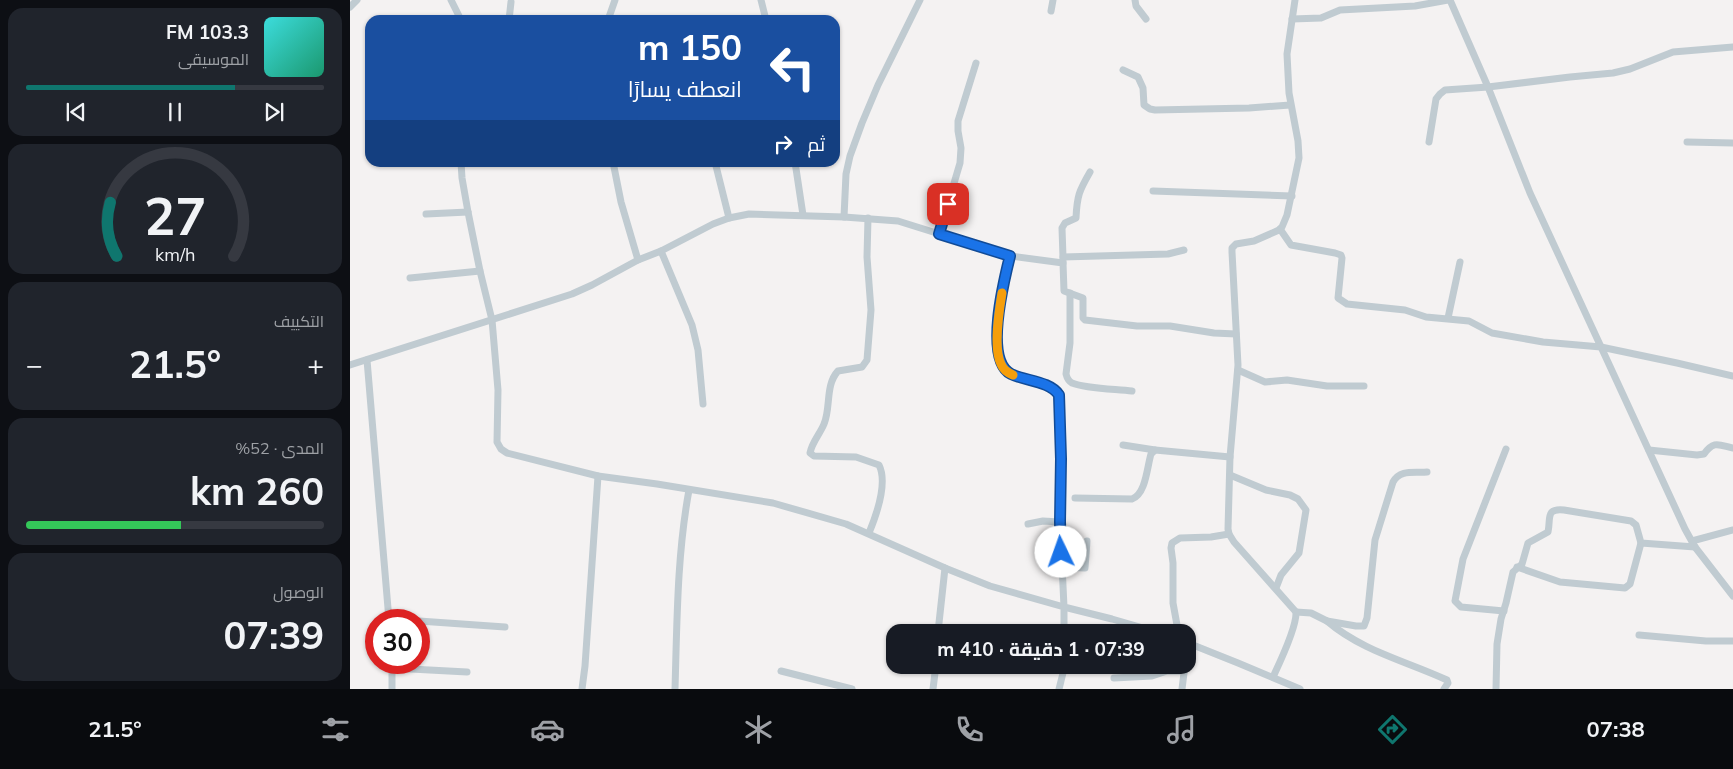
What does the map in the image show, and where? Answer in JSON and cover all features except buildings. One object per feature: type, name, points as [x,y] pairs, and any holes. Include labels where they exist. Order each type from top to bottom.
[{"type":"street","points":[[350,7],[357,0]]},
{"type":"street","points":[[451,0],[458,15]]},
{"type":"street","points":[[610,15],[614,0]]},
{"type":"street","points":[[761,0],[765,15]]},
{"type":"street","points":[[844,217],[846,174],[850,156],[878,85],[920,0]]},
{"type":"street","points":[[1051,11],[1053,0]]},
{"type":"street","points":[[1135,0],[1136,6],[1146,19]]},
{"type":"street","points":[[1274,677],[1291,634],[1296,612],[1229,534],[1230,457],[1238,370],[1232,248],[1236,244],[1254,241],[1280,229],[1285,223],[1292,196],[1299,151],[1290,105],[1287,54],[1296,0]]},
{"type":"street","points":[[1292,19],[1321,18],[1340,10],[1415,6],[1449,0],[1488,87],[1530,193],[1693,544],[1733,596]]},
{"type":"street","points":[[511,2],[511,15]]},
{"type":"street","points":[[1429,142],[1436,99],[1445,90],[1614,73],[1630,69],[1673,52],[1733,48]]},
{"type":"street","points":[[939,234],[960,163],[961,148],[958,121],[976,63]]},
{"type":"street","points":[[1123,70],[1138,76],[1143,88],[1144,105],[1150,109],[1249,108],[1290,105]]},
{"type":"street","points":[[1687,142],[1733,143]]},
{"type":"street","points":[[461,167],[468,212],[492,320],[498,390],[496,428],[498,446],[507,453],[598,476],[773,503],[846,524],[944,568],[1005,591],[1064,608],[1131,624]]},
{"type":"street","points":[[614,167],[623,210],[638,260]]},
{"type":"street","points":[[716,167],[729,218]]},
{"type":"street","points":[[796,167],[802,215]]},
{"type":"street","points":[[1090,172],[1079,190],[1076,202],[1076,218],[1065,222],[1062,228],[1064,291],[1084,299],[1083,318],[1085,320],[1137,326],[1170,326],[1214,333],[1236,334]]},
{"type":"street","points":[[1153,190],[1292,196]]},
{"type":"street","points":[[426,214],[468,212]]},
{"type":"street","points":[[350,365],[572,294],[712,224],[749,214],[868,218],[898,221],[1010,256],[1063,260],[1168,254],[1184,250]]},
{"type":"street","points":[[868,218],[867,258],[871,310],[867,360],[862,367],[838,371],[835,374],[831,385],[824,424],[810,453],[814,456],[856,457],[879,465],[881,470],[880,502],[869,533]]},
{"type":"street","points":[[1280,229],[1291,245],[1335,252],[1341,256],[1338,298],[1344,303],[1405,310],[1426,316],[1469,321],[1492,333],[1543,342],[1601,348],[1733,376]]},
{"type":"street","points":[[660,251],[692,326],[698,350],[703,404]]},
{"type":"street","points":[[1010,256],[999,312],[997,334],[1001,364],[1010,374],[1052,388],[1059,395],[1060,522],[1064,624]]},
{"type":"street","points":[[1448,318],[1460,262]]},
{"type":"street","points":[[410,278],[480,271]]},
{"type":"street","points":[[1070,293],[1070,343],[1067,378],[1072,383],[1084,386],[1132,392]]},
{"type":"street","points":[[367,360],[387,609]]},
{"type":"street","points":[[1238,370],[1265,382],[1287,380],[1327,386],[1364,386]]},
{"type":"street","points":[[1649,450],[1697,455],[1704,454],[1710,446],[1714,445],[1733,448]]},
{"type":"street","points":[[1123,446],[1230,457]]},
{"type":"street","points":[[1504,611],[1461,607],[1455,601],[1463,559],[1506,449]]},
{"type":"street","points":[[1076,498],[1136,498],[1142,490],[1151,454],[1155,450]]},
{"type":"street","points":[[1327,621],[1364,626],[1367,618],[1375,540],[1393,482],[1396,476],[1401,473],[1427,472]]},
{"type":"street","points":[[582,689],[598,476]]},
{"type":"street","points":[[1230,476],[1266,490],[1290,495],[1298,499],[1306,510],[1307,515],[1299,553],[1281,575],[1276,588]]},
{"type":"street","points":[[675,689],[676,620],[689,490]]},
{"type":"street","points":[[1496,689],[1497,644],[1513,572],[1517,568],[1523,562],[1528,543],[1548,532],[1550,514],[1556,509],[1633,522],[1636,525],[1641,543],[1630,584],[1625,588],[1566,583],[1517,568]]},
{"type":"street","points":[[1028,524],[1043,521],[1060,522]]},
{"type":"street","points":[[1641,543],[1693,544],[1733,530]]},
{"type":"street","points":[[1177,624],[1173,603],[1172,543],[1177,538],[1211,538],[1229,534]]},
{"type":"street","points":[[1062,567],[1085,568],[1087,541]]},
{"type":"street","points":[[939,624],[944,568]]},
{"type":"street","points":[[1296,612],[1311,613],[1327,621],[1343,634],[1363,646],[1445,679],[1448,681],[1444,689]]},
{"type":"street","points":[[430,622],[504,627]]},
{"type":"street","points":[[1638,635],[1706,641],[1733,641]]},
{"type":"street","points":[[1196,647],[1300,689]]},
{"type":"street","points":[[430,669],[467,672]]},
{"type":"street","points":[[781,671],[852,689]]},
{"type":"street","points":[[392,674],[392,689]]},
{"type":"street","points":[[933,689],[935,674]]},
{"type":"street","points":[[1059,689],[1063,674]]},
{"type":"street","points":[[1114,678],[1158,674]]},
{"type":"street","points":[[1182,689],[1184,674]]},
{"type":"slow traffic","points":[[1002,293],[997,334],[999,356],[1004,369],[1013,375]]},
{"type":"route","points":[[948,204],[939,234],[1010,256],[999,312],[997,334],[1001,364],[1010,374],[1052,388],[1059,395],[1061,552]]}]
